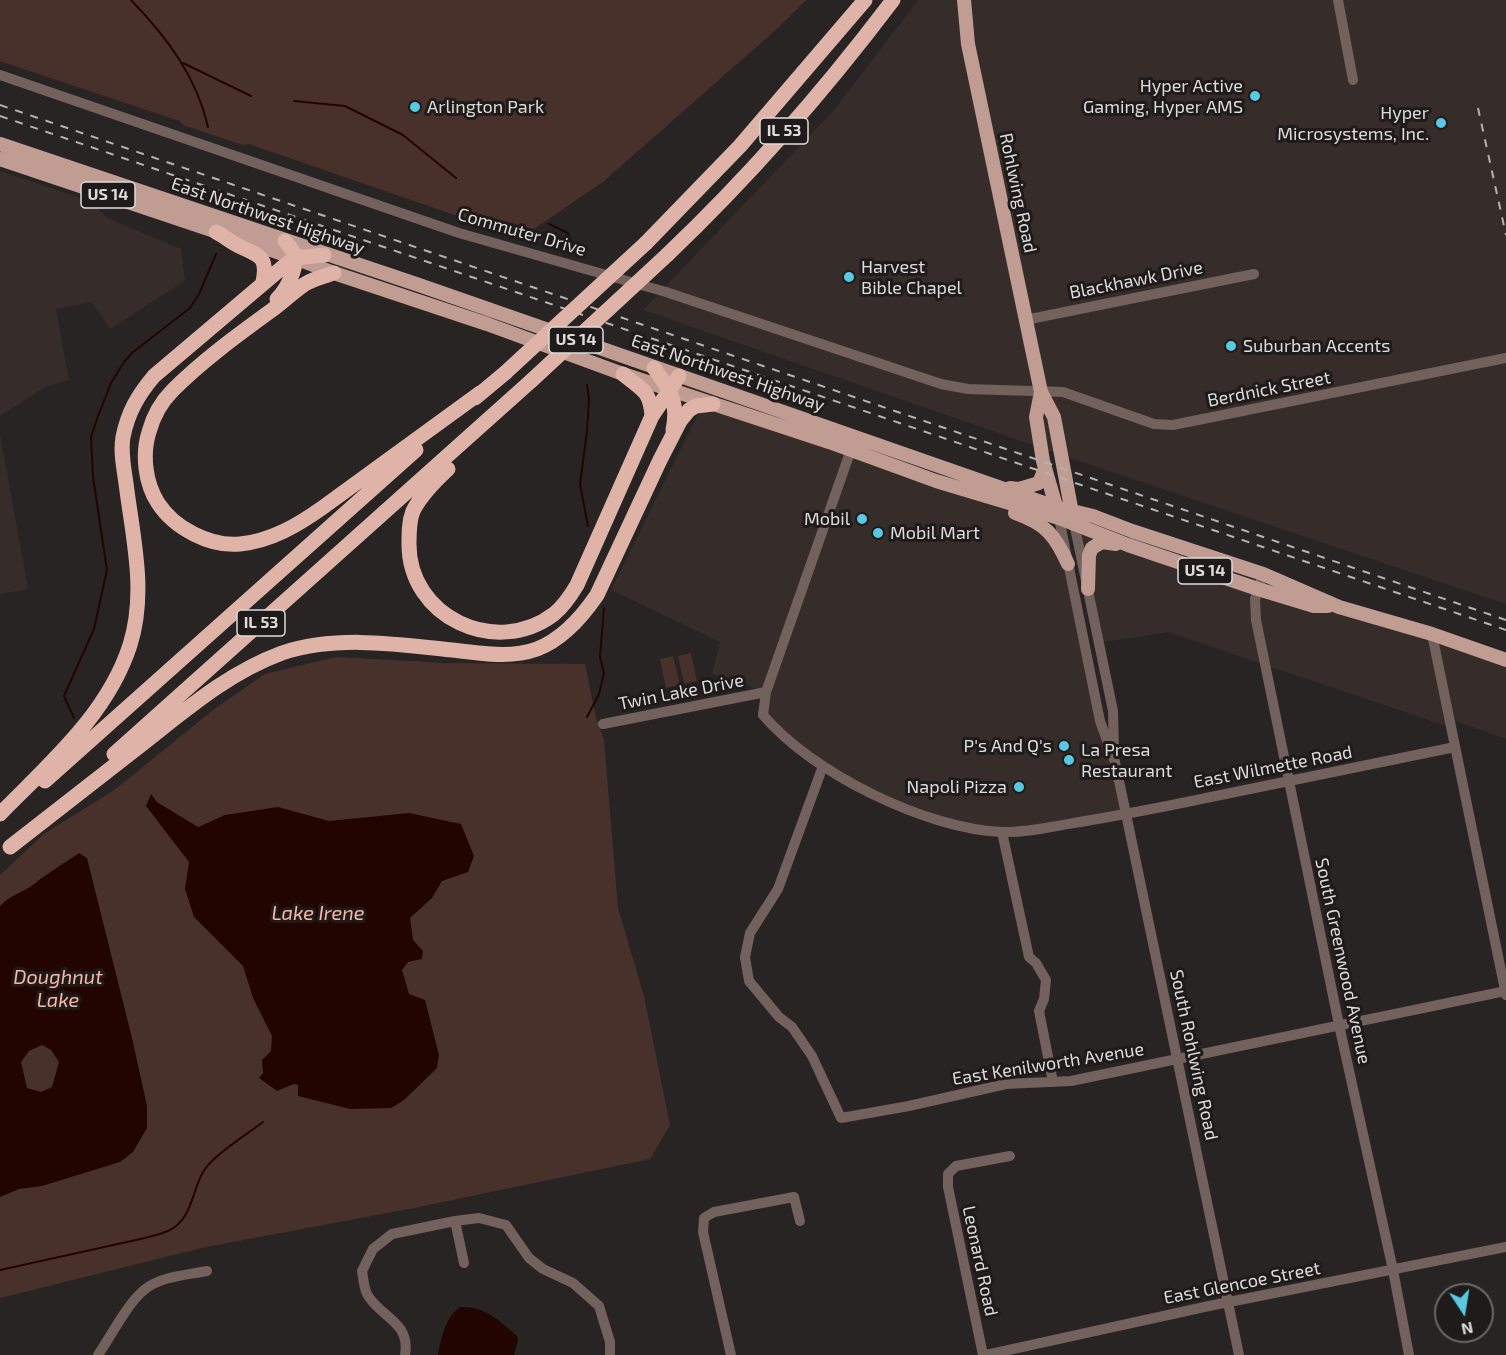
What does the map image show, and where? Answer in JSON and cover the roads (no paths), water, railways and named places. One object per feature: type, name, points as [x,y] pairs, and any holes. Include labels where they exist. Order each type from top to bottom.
[{"type":"highway","name":"IL 53","points":[[0,821],[505,373],[646,243],[740,146],[865,0]]},
{"type":"highway","name":"IL 53","points":[[5,852],[512,399],[712,213],[778,139],[893,0]]},
{"type":"highway","points":[[216,231],[261,258],[264,267],[263,282]]},
{"type":"highway","points":[[254,323],[287,289],[296,258],[285,241]]},
{"type":"highway","points":[[0,814],[84,726],[111,688],[130,644],[138,604],[138,582],[122,453],[123,438],[131,409],[137,397],[154,376],[263,282],[296,258],[324,255]]},
{"type":"highway","points":[[334,273],[306,284],[254,323],[173,390],[161,404],[147,438],[145,458],[147,475],[158,503],[181,525],[209,539],[238,544],[262,541],[303,522],[480,393]]},
{"type":"highway","points":[[654,368],[674,382]]},
{"type":"highway","points":[[623,374],[643,390],[650,400],[652,416]]},
{"type":"highway","points":[[512,399],[483,436],[433,483],[412,512],[409,526],[409,561],[423,592],[445,615],[463,625],[484,632],[506,633],[542,621],[555,613],[570,597],[589,560],[652,416],[674,382]]},
{"type":"highway","points":[[671,436],[675,410],[674,382]]},
{"type":"highway","points":[[5,852],[208,693],[261,661],[309,646],[332,643],[406,645],[504,655],[520,654],[539,648],[558,638],[584,613],[597,595],[671,436],[689,410],[696,406],[712,404]]},
{"type":"main road","name":"Rohlwing Road","points":[[964,0],[968,44],[1025,320],[1041,392],[1054,417],[1073,517]]},
{"type":"main road","name":"East Northwest Highway","points":[[0,144],[324,255],[419,285],[654,368]]},
{"type":"main road","name":"East Northwest Highway","points":[[0,159],[488,324],[623,374],[674,382],[853,443],[936,481],[1073,517],[1128,545],[1258,589],[1314,606],[1339,607]]},
{"type":"main road","points":[[79,185],[89,175]]},
{"type":"main road","name":"East Northwest Highway","points":[[674,382],[712,404],[853,443],[993,486],[1057,512]]},
{"type":"main road","name":"Rohlwing Road","points":[[1041,392],[1036,417],[1045,468],[1057,512]]},
{"type":"main road","points":[[993,486],[1028,488],[1039,483],[1045,468]]},
{"type":"main road","points":[[936,481],[947,490],[1037,522],[1058,542],[1068,564]]},
{"type":"main road","name":"East Northwest Highway","points":[[1073,517],[1093,516],[1263,574],[1339,607],[1432,634],[1506,660]]},
{"type":"main road","points":[[1088,589],[1089,555],[1092,548],[1102,542],[1128,545]]},
{"type":"street","points":[[1338,0],[1353,80]]},
{"type":"street","name":"Commuter Drive","points":[[0,75],[459,233],[655,289],[935,383],[968,389],[1041,392]]},
{"type":"street","name":"Blackhawk Drive","points":[[1025,320],[1254,274]]},
{"type":"street","name":"Berdnick Street","points":[[1041,392],[1064,392],[1154,424],[1173,425],[1506,358]]},
{"type":"street","points":[[766,692],[853,443]]},
{"type":"street","name":"South Rohlwing Road","points":[[1057,512],[1100,721],[1115,762],[1239,1355]]},
{"type":"street","name":"South Rohlwing Road","points":[[1073,517],[1113,711],[1115,762]]},
{"type":"street","name":"South Greenwood Avenue","points":[[1263,574],[1255,599],[1256,620],[1409,1355]]},
{"type":"street","points":[[1432,634],[1506,992]]},
{"type":"street","name":"Twin Lake Drive","points":[[603,724],[766,692]]},
{"type":"street","name":"East Wilmette Road","points":[[766,692],[763,715],[777,731],[822,766],[895,805],[964,827],[1002,832],[1035,830],[1126,814],[1455,747]]},
{"type":"street","name":"East Kenilworth Avenue","points":[[822,766],[778,889],[750,933],[745,957],[749,981],[779,1017],[792,1027],[812,1056],[841,1118],[909,1106],[1006,1084],[1071,1081],[1506,992]]},
{"type":"street","points":[[1002,832],[1029,957],[1036,963],[1046,980],[1044,999],[1039,1011],[1053,1082]]},
{"type":"street","name":"Leonard Road","points":[[984,1355],[948,1187],[948,1173],[956,1166],[1010,1156]]},
{"type":"street","points":[[730,1355],[704,1232],[704,1218],[714,1212],[794,1197],[800,1221]]},
{"type":"street","points":[[405,1355],[406,1349],[401,1327],[387,1316],[367,1294],[362,1270],[374,1249],[392,1234],[479,1218],[506,1225],[529,1258],[543,1269],[573,1283],[599,1306],[610,1342],[610,1355]]},
{"type":"street","points":[[455,1221],[464,1263]]},
{"type":"street","name":"East Glencoe Street","points":[[984,1355],[1228,1302],[1506,1247]]},
{"type":"street","points":[[98,1355],[130,1307],[145,1290],[168,1278],[207,1271]]},
{"type":"water","name":"Lake Irene","points":[[151,794],[157,802],[198,827],[225,815],[278,807],[329,821],[409,813],[461,824],[474,856],[468,872],[442,881],[432,898],[410,918],[413,940],[423,951],[422,959],[408,962],[402,970],[409,994],[425,1000],[439,1055],[437,1068],[404,1100],[391,1108],[350,1109],[298,1096],[298,1085],[294,1084],[277,1091],[259,1078],[263,1073],[262,1060],[271,1051],[272,1036],[253,998],[243,966],[194,917],[185,889],[189,862],[146,806]]},
{"type":"water","name":"Doughnut Lake","points":[[79,853],[87,858],[132,1038],[147,1106],[147,1128],[133,1152],[120,1162],[42,1186],[19,1189],[0,1197],[0,906]],"holes":[[[42,1045],[51,1050],[59,1062],[52,1087],[41,1092],[27,1088],[21,1062],[29,1051]]]},
{"type":"water","points":[[460,1307],[469,1307],[484,1312],[517,1336],[514,1355],[438,1355],[447,1323]]},
{"type":"waterway","points":[[131,0],[168,43],[188,74],[208,127]]},
{"type":"waterway","points":[[183,63],[251,96]]},
{"type":"waterway","points":[[294,101],[345,106],[403,135],[456,178]]},
{"type":"waterway","points":[[549,224],[568,233],[573,249]]},
{"type":"waterway","points":[[74,718],[64,696],[94,629],[107,570],[93,477],[91,437],[111,383],[124,362],[133,352],[190,308],[199,294],[216,254]]},
{"type":"waterway","points":[[587,385],[589,399],[587,431],[580,484],[588,526]]},
{"type":"waterway","points":[[587,717],[599,694],[604,673],[600,657],[604,608]]},
{"type":"waterway","points":[[0,1270],[168,1231],[184,1217],[204,1170],[230,1146],[263,1122]]},
{"type":"railway","points":[[0,105],[1506,620]]},
{"type":"railway","points":[[1478,108],[1506,235]]},
{"type":"railway","points":[[0,116],[1506,630]]},
{"type":"place","name":"Hyper Active Gaming, Hyper AMS","points":[[1255,96]]},
{"type":"place","name":"Arlington Park","points":[[415,107]]},
{"type":"place","name":"Hyper Microsystems, Inc.","points":[[1441,123]]},
{"type":"place","name":"Harvest Bible Chapel","points":[[849,277]]},
{"type":"place","name":"Suburban Accents","points":[[1231,346]]},
{"type":"place","name":"Mobil","points":[[862,519]]},
{"type":"place","name":"Mobil Mart","points":[[878,533]]},
{"type":"place","name":"P's And Q's","points":[[1064,746]]},
{"type":"place","name":"La Presa Restaurant","points":[[1069,760]]},
{"type":"place","name":"Napoli Pizza","points":[[1019,787]]}]
